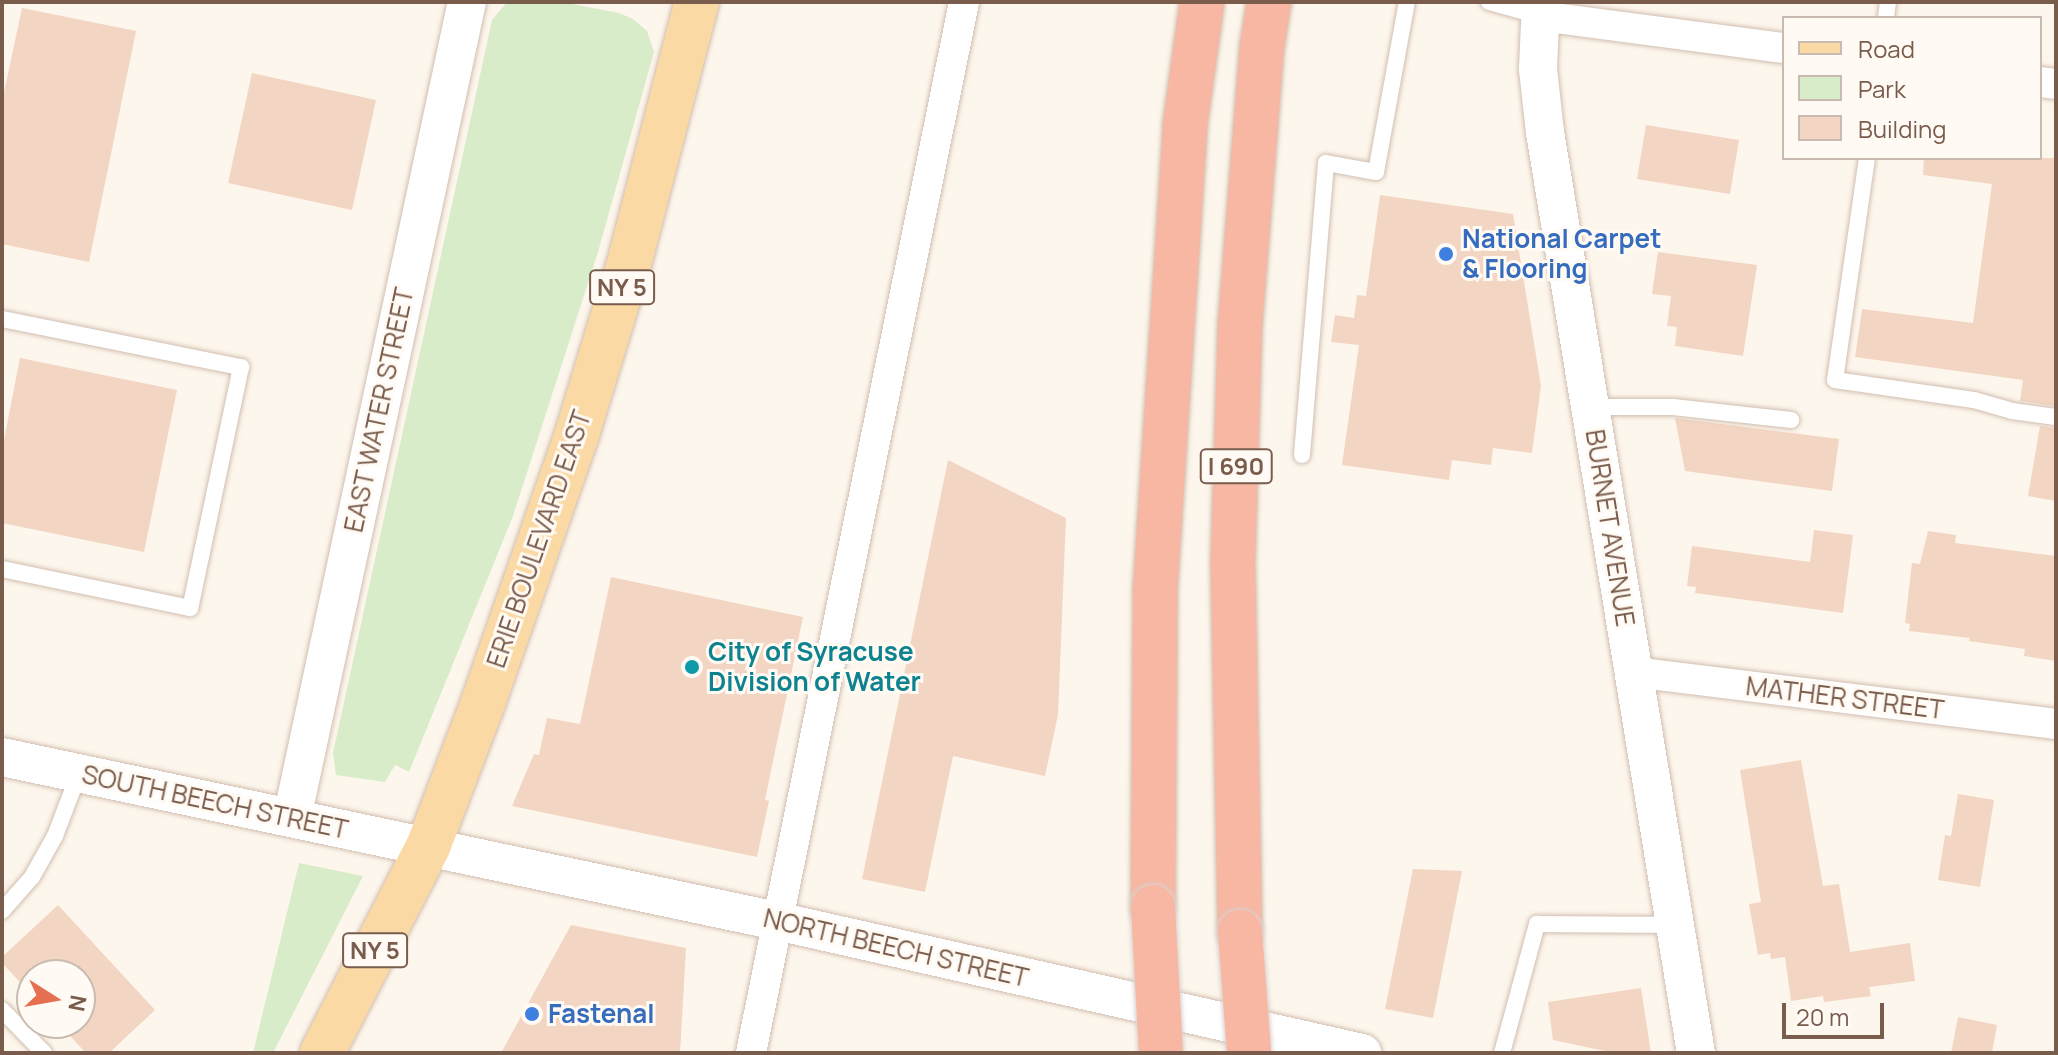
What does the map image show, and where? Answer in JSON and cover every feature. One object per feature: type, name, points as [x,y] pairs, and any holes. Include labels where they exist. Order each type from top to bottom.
[{"type":"highway","name":"I 690","points":[[1161,1053],[1153,907],[1155,592],[1185,125],[1202,2]]},
{"type":"highway","name":"I 690","points":[[1249,1053],[1240,932],[1233,559],[1240,325],[1262,47],[1269,2]]},
{"type":"main road","name":"ERIE BOULEVARD EAST","points":[[322,1053],[428,847],[577,434],[629,264],[697,2]]},
{"type":"street","name":"EAST WATER STREET","points":[[292,818],[467,2]]},
{"type":"street","points":[[751,1053],[964,2]]},
{"type":"street","points":[[1540,9],[1782,48]]},
{"type":"street","name":"BURNET AVENUE","points":[[1540,9],[1538,69],[1545,132],[1696,1053]]},
{"type":"street","name":"MATHER STREET","points":[[1633,672],[2056,724]]},
{"type":"street","name":"SOUTH BEECH STREET","points":[[2,757],[428,847]]},
{"type":"street","name":"NORTH BEECH STREET","points":[[428,847],[777,921],[1362,1053]]},
{"type":"lane","points":[[1302,455],[1326,163],[1376,172],[1407,2]]},
{"type":"lane","points":[[1489,2],[1540,9]]},
{"type":"lane","points":[[1867,160],[1835,380],[1974,400],[2012,411],[2056,417]]},
{"type":"lane","points":[[2,319],[241,367],[190,608],[2,569]]},
{"type":"lane","points":[[1590,407],[1673,407],[1791,420]]},
{"type":"lane","points":[[2,911],[32,877],[55,836],[79,773]]},
{"type":"lane","points":[[1502,1053],[1537,924],[1675,925]]},
{"type":"lane","points":[[2,1010],[44,1053]]},
{"type":"green space","points":[[507,2],[562,2],[619,13],[633,19],[647,31],[654,52],[598,252],[513,516],[409,772],[395,765],[385,782],[336,775],[333,753],[492,20]]},
{"type":"green space","points":[[299,863],[363,876],[273,1053],[253,1053]]},
{"type":"building","points":[[22,8],[136,31],[89,262],[2,244],[2,102]]},
{"type":"building","points":[[252,73],[376,100],[352,210],[228,183]]},
{"type":"building","points":[[1646,125],[1739,140],[1730,194],[1637,179]]},
{"type":"building","points":[[2056,158],[2056,406],[2020,401],[2023,380],[1855,357],[1862,309],[1973,323],[1992,184],[1923,175],[1924,160]]},
{"type":"building","name":"National Carpet & Flooring","points":[[1380,195],[1513,214],[1541,386],[1532,453],[1493,448],[1491,465],[1452,460],[1449,480],[1342,465],[1359,345],[1331,342],[1335,315],[1354,318],[1357,295],[1366,296]]},
{"type":"building","points":[[1658,252],[1757,265],[1743,356],[1675,346],[1677,327],[1667,326],[1671,296],[1652,294]]},
{"type":"building","points":[[20,358],[177,390],[144,552],[2,523],[2,450]]},
{"type":"building","points":[[1675,418],[1839,439],[1832,491],[1685,471]]},
{"type":"building","points":[[2040,426],[2056,428],[2056,501],[2028,496]]},
{"type":"building","points":[[948,460],[1066,518],[1058,715],[1045,776],[953,756],[925,892],[862,879]]},
{"type":"building","points":[[1814,530],[1853,535],[1843,613],[1695,593],[1696,587],[1687,586],[1692,546],[1810,562]]},
{"type":"building","points":[[1928,531],[1956,535],[1955,543],[2056,556],[2056,661],[2024,656],[2025,649],[1969,641],[1970,638],[1909,631],[1910,624],[1905,623],[1912,563],[1920,564]]},
{"type":"building","points":[[611,577],[803,617],[765,800],[769,801],[757,857],[512,806],[534,754],[539,755],[547,718],[580,724]]},
{"type":"building","points":[[1801,760],[1823,886],[1839,884],[1850,952],[1910,943],[1915,981],[1869,987],[1871,996],[1824,1002],[1823,996],[1791,1001],[1785,957],[1771,959],[1770,953],[1758,955],[1749,904],[1761,902],[1740,770]]},
{"type":"building","points":[[1958,794],[1994,800],[1980,887],[1938,880],[1945,835],[1951,836]]},
{"type":"building","points":[[1413,869],[1462,871],[1433,1018],[1385,1009]]},
{"type":"building","points":[[58,905],[155,1010],[109,1053],[86,1053],[73,1039],[96,1039],[96,959],[16,959],[16,978],[2,963],[2,957]]},
{"type":"building","points":[[571,925],[686,948],[680,1053],[501,1053]]},
{"type":"building","points":[[1641,988],[1651,1053],[1614,1053],[1553,1040],[1548,1002]]},
{"type":"building","points":[[1958,1017],[1997,1025],[1992,1053],[1951,1053]]},
{"type":"place","name":"National Carpet & Flooring","points":[[1446,254]]},
{"type":"place","name":"City of Syracuse Division of Water","points":[[692,667]]},
{"type":"place","name":"Fastenal","points":[[532,1014]]}]
